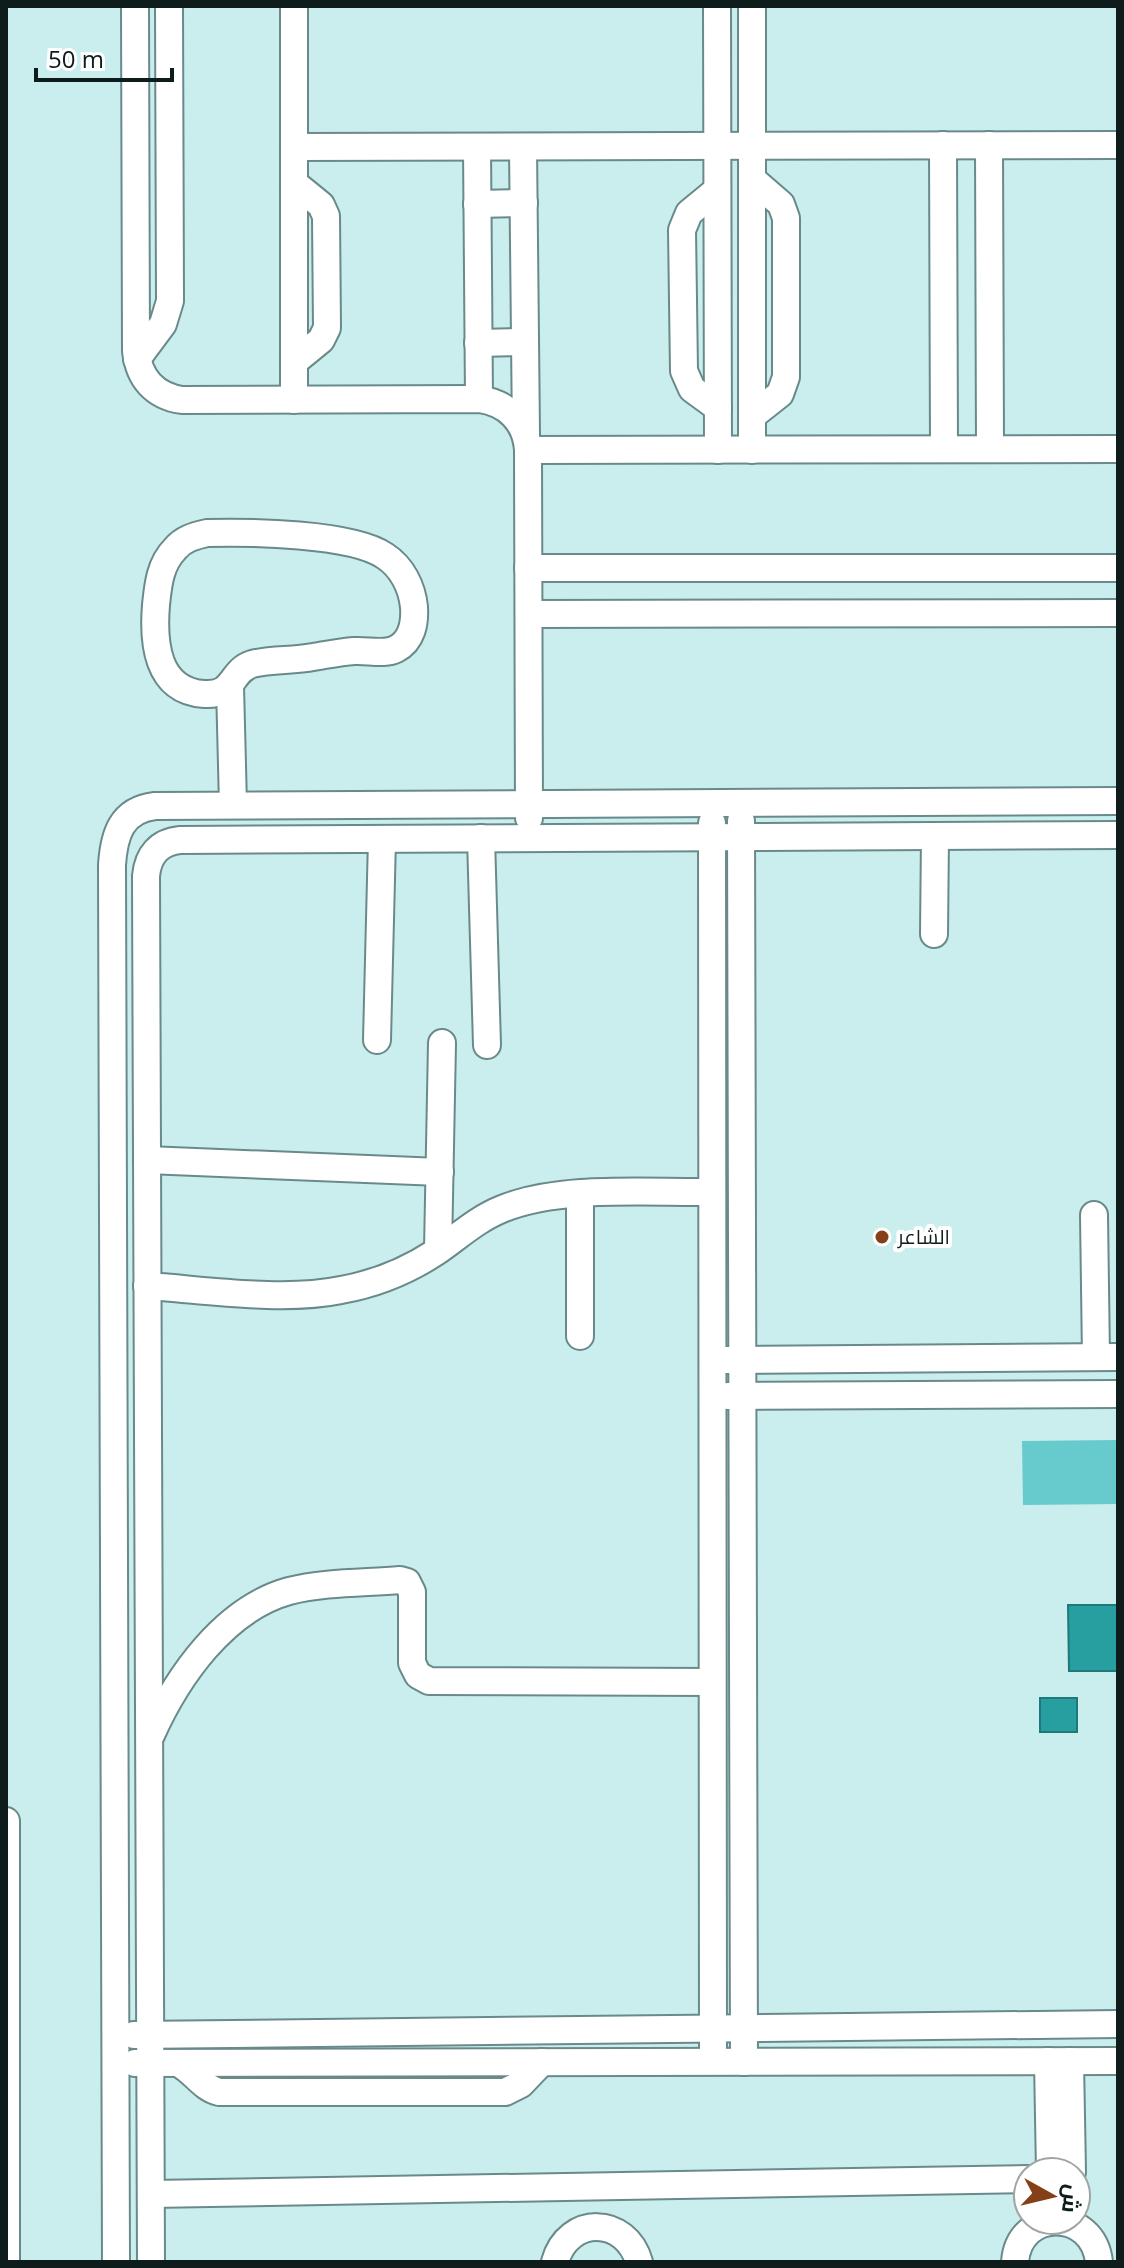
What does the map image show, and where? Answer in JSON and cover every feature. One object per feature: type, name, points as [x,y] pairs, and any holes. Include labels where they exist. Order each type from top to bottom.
[{"type":"street","points":[[135,6],[137,359],[149,384],[172,399],[489,400],[516,416],[527,442]]},
{"type":"street","points":[[137,359],[163,324],[170,301],[169,6]]},
{"type":"street","points":[[294,6],[294,400]]},
{"type":"street","points":[[717,6],[718,450]]},
{"type":"street","points":[[752,6],[752,450]]},
{"type":"street","points":[[943,145],[944,449]]},
{"type":"street","points":[[989,145],[990,449]]},
{"type":"street","points":[[294,147],[1118,145]]},
{"type":"street","points":[[477,147],[479,399]]},
{"type":"street","points":[[523,147],[529,838]]},
{"type":"street","points":[[717,190],[689,213],[682,230],[684,371],[692,389],[718,408]]},
{"type":"street","points":[[943,191],[989,191]]},
{"type":"street","points":[[477,204],[524,203]]},
{"type":"street","points":[[478,343],[525,342]]},
{"type":"street","points":[[944,406],[989,406]]},
{"type":"street","points":[[527,442],[718,450],[1118,449]]},
{"type":"street","points":[[230,686],[213,694],[192,692],[174,683],[161,667],[155,623],[163,567],[175,548],[185,540],[207,533],[222,533],[344,542],[373,549],[386,556],[404,575],[414,611],[410,636],[399,647],[385,652],[346,651],[253,664],[239,673],[230,686],[233,805]]},
{"type":"street","points":[[528,568],[1118,568]]},
{"type":"street","points":[[529,614],[1118,613]]},
{"type":"street","points":[[116,2262],[113,848],[115,836],[128,816],[155,806],[1118,801]]},
{"type":"street","points":[[711,803],[713,2061]]},
{"type":"street","points":[[741,803],[744,2062]]},
{"type":"street","points":[[155,806],[151,826],[163,844]]},
{"type":"street","points":[[151,2262],[147,866],[156,850],[163,844],[180,840],[1118,835]]},
{"type":"street","points":[[934,934],[935,836]]},
{"type":"street","points":[[481,838],[487,1045]]},
{"type":"street","points":[[377,1040],[382,839]]},
{"type":"street","points":[[113,848],[134,850],[147,866]]},
{"type":"street","points":[[438,1250],[442,1043]]},
{"type":"street","points":[[147,1160],[440,1172]]},
{"type":"street","points":[[147,1286],[281,1294],[321,1293],[366,1284],[391,1275],[438,1250],[498,1210],[538,1198],[580,1194],[712,1192]]},
{"type":"street","points":[[580,1194],[580,1336]]},
{"type":"street","points":[[712,1360],[1107,1357],[1094,1215]]},
{"type":"street","points":[[712,1396],[1118,1394]]},
{"type":"street","points":[[149,1738],[186,1673],[219,1635],[258,1603],[287,1592],[319,1586],[407,1582],[412,1592],[412,1663],[418,1675],[429,1681],[712,1682]]},
{"type":"street","points":[[6,1821],[6,2262]]},
{"type":"street","points":[[115,2035],[1118,2024]]},
{"type":"street","points":[[1051,2156],[1059,2061]]},
{"type":"street","points":[[1059,2061],[1070,2156]]},
{"type":"street","points":[[115,2063],[1118,2061]]},
{"type":"street","points":[[151,2194],[1012,2179]]},
{"type":"street","points":[[595,2186],[596,2227]]},
{"type":"street","points":[[555,2262],[564,2243],[573,2234],[596,2227],[607,2228],[627,2239],[639,2262]]},
{"type":"street","points":[[1015,2262],[1019,2244],[1025,2236]]},
{"type":"street","points":[[1088,2236],[1099,2262]]},
{"type":"shaded area","points":[[1118,1440],[1118,1504],[1023,1505],[1022,1441]]},
{"type":"shaded area","points":[[1068,1605],[1118,1605],[1118,1671],[1069,1671]]},
{"type":"shaded area","points":[[1040,1698],[1077,1698],[1077,1732],[1040,1732]]},
{"type":"place","name":"الشاعر","points":[[882,1237]]}]
